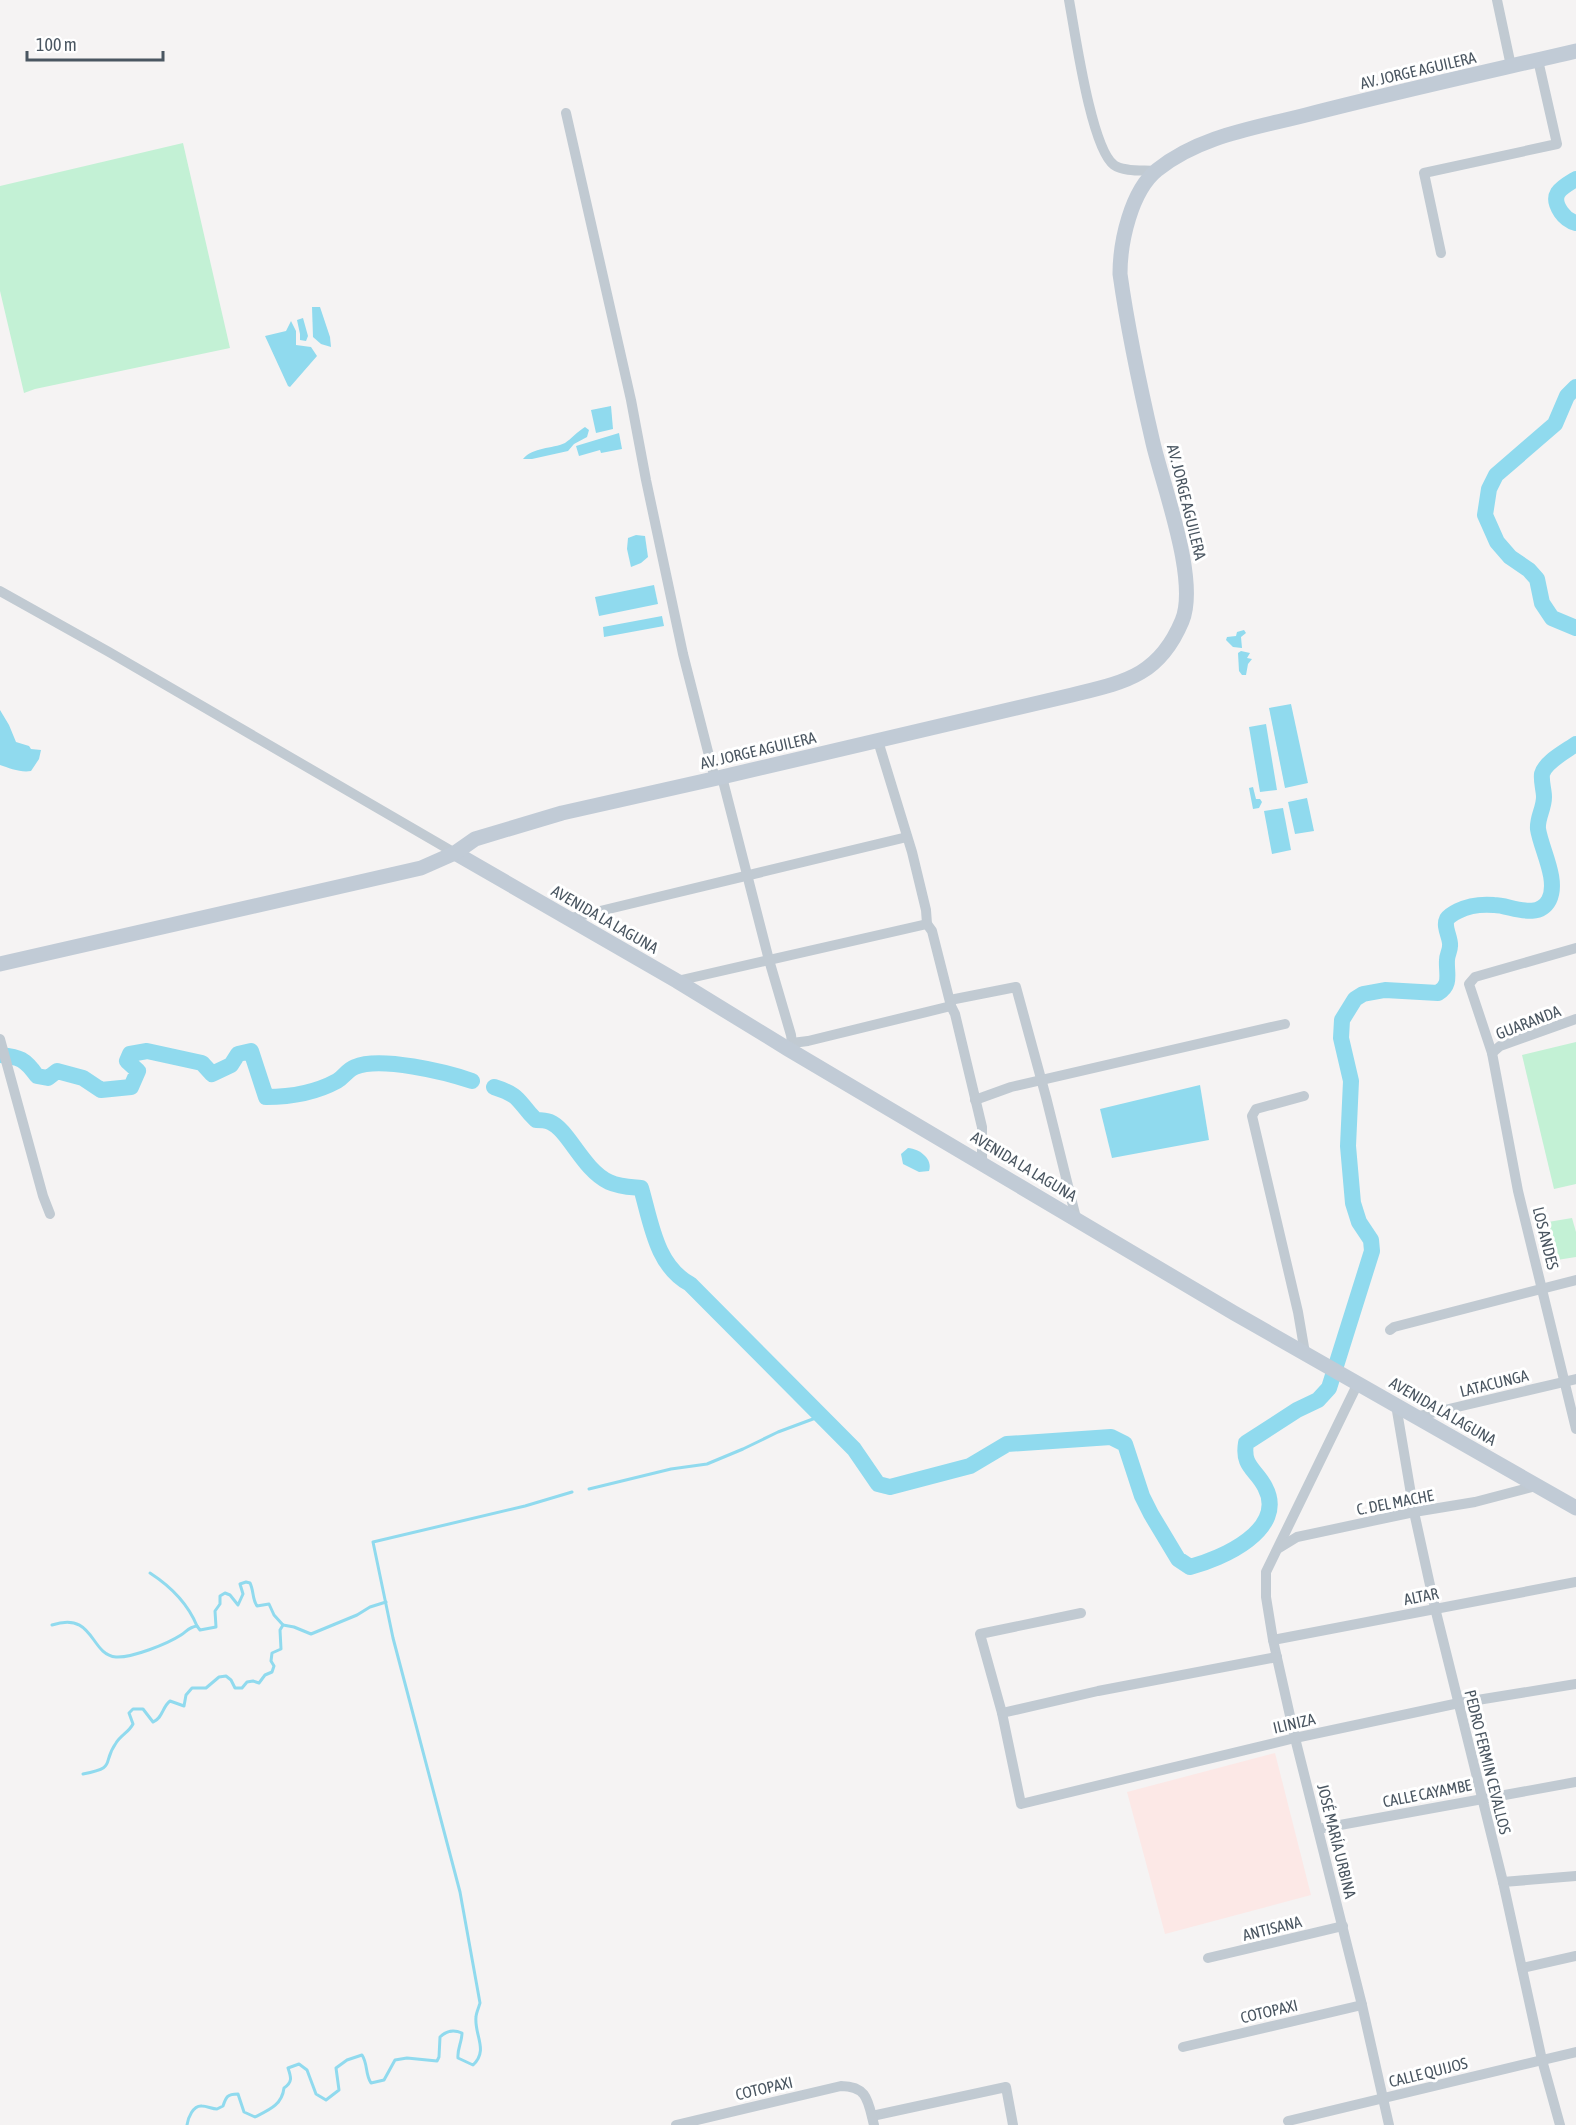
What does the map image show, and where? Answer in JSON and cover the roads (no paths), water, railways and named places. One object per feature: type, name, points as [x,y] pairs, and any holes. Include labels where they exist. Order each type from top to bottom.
[{"type":"street","points":[[1069,0],[1095,128],[1106,156],[1122,168],[1155,171]]},
{"type":"street","points":[[1497,0],[1511,66]]},
{"type":"street","name":"AV. JORGE AGUILERA","points":[[0,964],[421,868],[455,853],[475,839],[562,813],[1112,686],[1140,675],[1161,656],[1183,618],[1185,571],[1154,444],[1120,274],[1120,254],[1137,195],[1155,171],[1187,150],[1213,139],[1340,106],[1576,51]]},
{"type":"street","points":[[1441,253],[1424,173],[1557,144],[1538,60]]},
{"type":"street","points":[[566,113],[631,400],[683,654],[747,876],[790,1046],[1016,987],[1076,1218]]},
{"type":"street","points":[[0,591],[455,853]]},
{"type":"street","points":[[878,741],[907,837],[926,910],[927,924],[932,931],[982,1127],[981,1162]]},
{"type":"street","points":[[567,919],[907,837]]},
{"type":"street","name":"AVENIDA LA LAGUNA","points":[[455,853],[790,1046],[981,1162],[1352,1380],[1419,1416],[1576,1508]]},
{"type":"street","points":[[677,981],[927,924]]},
{"type":"street","name":"LOS ANDES","points":[[1576,948],[1475,977],[1470,981],[1492,1053],[1518,1191],[1542,1287],[1570,1380],[1576,1429]]},
{"type":"street","name":"GUARANDA","points":[[1492,1053],[1500,1046],[1576,1019]]},
{"type":"street","points":[[975,1100],[1011,1087],[1041,1082],[1285,1024]]},
{"type":"street","points":[[0,1039],[50,1214]]},
{"type":"street","points":[[1304,1096],[1256,1109],[1252,1116],[1298,1312],[1312,1356]]},
{"type":"street","points":[[1390,1330],[1542,1287],[1576,1280]]},
{"type":"street","points":[[1279,1548],[1352,1380]]},
{"type":"street","name":"LATACUNGA","points":[[1419,1416],[1570,1380]]},
{"type":"street","name":"PEDRO FERMIN CEVALLOS","points":[[1396,1405],[1414,1512],[1435,1608],[1503,1882],[1542,2060],[1560,2125]]},
{"type":"street","name":"C. DEL MACHE","points":[[1279,1548],[1297,1538],[1414,1512],[1475,1502],[1536,1486]]},
{"type":"street","name":"JOSÉ MARÍA URBINA","points":[[1279,1548],[1266,1572],[1266,1597],[1276,1657],[1362,2005],[1389,2125]]},
{"type":"street","name":"ALTAR","points":[[1273,1640],[1576,1582]]},
{"type":"street","points":[[1081,1613],[980,1634],[1002,1713],[1098,1691],[1276,1657]]},
{"type":"street","name":"ILINIZA","points":[[1002,1713],[1021,1804],[1295,1738],[1459,1703],[1576,1684]]},
{"type":"street","name":"CALLE CAYAMBE","points":[[1318,1829],[1576,1782]]},
{"type":"street","points":[[1503,1882],[1576,1876]]},
{"type":"street","name":"ANTISANA","points":[[1208,1959],[1342,1926]]},
{"type":"street","points":[[1522,1968],[1576,1956]]},
{"type":"street","name":"COTOPAXI","points":[[1183,2047],[1362,2005]]},
{"type":"street","name":"CALLE QUIJOS","points":[[1288,2121],[1576,2052]]},
{"type":"street","name":"COTOPAXI","points":[[676,2125],[841,2086],[858,2088],[866,2096],[873,2121]]},
{"type":"street","points":[[873,2121],[1006,2087],[1013,2125]]},
{"type":"street","points":[[724,2112],[728,2125]]},
{"type":"water","points":[[312,307],[320,307],[331,347],[321,344],[313,337]]},
{"type":"water","points":[[303,318],[308,336],[306,341],[300,340],[297,320]]},
{"type":"water","points":[[291,321],[296,331],[296,345],[311,347],[317,356],[290,387],[265,336],[286,331]]},
{"type":"water","points":[[611,406],[613,429],[596,433],[591,410]]},
{"type":"water","points":[[585,427],[589,430],[587,437],[574,444],[568,451],[523,459],[537,450],[565,443]]},
{"type":"water","points":[[619,433],[622,449],[601,453],[600,450],[579,456],[576,446]]},
{"type":"water","points":[[636,535],[645,536],[648,557],[631,567],[627,549],[628,538]]},
{"type":"water","points":[[654,585],[658,604],[599,616],[595,597]]},
{"type":"water","points":[[662,616],[664,626],[604,637],[603,627]]},
{"type":"water","points":[[1244,630],[1246,633],[1241,637],[1242,648],[1233,647],[1226,640],[1227,637],[1236,636],[1237,632]]},
{"type":"water","points":[[1241,651],[1250,653],[1247,658],[1252,659],[1248,664],[1246,675],[1242,675],[1239,671],[1238,653]]},
{"type":"water","points":[[1291,704],[1308,783],[1285,788],[1269,708]]},
{"type":"water","points":[[0,710],[16,742],[29,746],[31,749],[41,750],[39,759],[31,771],[19,771],[0,765]]},
{"type":"water","points":[[1266,724],[1277,790],[1260,792],[1249,727]]},
{"type":"water","points":[[1253,787],[1256,799],[1262,802],[1259,808],[1253,809],[1249,788]]},
{"type":"water","points":[[1307,798],[1314,831],[1295,834],[1288,802]]},
{"type":"water","points":[[1283,808],[1291,850],[1272,854],[1264,811]]},
{"type":"water","points":[[1200,1085],[1209,1140],[1112,1158],[1100,1109]]},
{"type":"water","points":[[908,1148],[924,1155],[929,1162],[929,1171],[919,1172],[903,1164],[901,1154]]},
{"type":"waterway","points":[[1576,179],[1558,192],[1556,201],[1564,216],[1576,223]]},
{"type":"waterway","points":[[1576,387],[1567,396],[1555,424],[1496,475],[1489,489],[1485,515],[1497,542],[1510,557],[1529,570],[1537,579],[1542,603],[1552,618],[1576,628]]},
{"type":"waterway","points":[[494,1087],[510,1093],[519,1100],[536,1120],[548,1121],[557,1126],[599,1176],[617,1185],[641,1188],[656,1242],[669,1266],[690,1284],[854,1449],[878,1484],[890,1487],[970,1466],[1007,1444],[1111,1437],[1125,1444],[1142,1496],[1178,1559],[1190,1567],[1203,1563],[1233,1550],[1248,1540],[1260,1529],[1267,1517],[1270,1502],[1265,1487],[1248,1463],[1246,1443],[1297,1410],[1318,1400],[1329,1388],[1372,1251],[1371,1240],[1359,1222],[1353,1203],[1348,1146],[1351,1081],[1341,1038],[1342,1020],[1355,999],[1363,994],[1385,990],[1438,993],[1442,990],[1447,982],[1447,958],[1450,946],[1446,922],[1455,913],[1480,905],[1531,911],[1544,906],[1552,892],[1552,883],[1538,829],[1544,801],[1542,774],[1551,761],[1576,744]]},
{"type":"waterway","points":[[0,1055],[22,1060],[37,1076],[48,1078],[57,1071],[83,1078],[101,1090],[131,1087],[138,1071],[127,1061],[130,1054],[147,1051],[202,1063],[212,1074],[231,1065],[238,1054],[251,1051],[266,1097],[294,1095],[320,1089],[337,1081],[352,1068],[366,1064],[396,1064],[446,1073],[472,1081]]},
{"type":"waterway","points":[[589,1489],[671,1469],[707,1464],[778,1432],[821,1416]]},
{"type":"waterway","points":[[187,2125],[196,2108],[202,2106],[217,2109],[223,2106],[229,2095],[238,2094],[244,2112],[255,2117],[265,2112],[281,2099],[284,2088],[290,2081],[288,2068],[299,2064],[307,2070],[316,2094],[326,2100],[339,2090],[336,2068],[347,2060],[362,2055],[371,2083],[384,2080],[395,2060],[407,2058],[437,2061],[440,2037],[450,2031],[462,2033],[458,2058],[473,2065],[478,2059],[480,2048],[476,2017],[480,2003],[460,1892],[393,1638],[373,1542],[525,1506],[572,1492]]},
{"type":"waterway","points":[[150,1573],[178,1596],[189,1610],[197,1626]]},
{"type":"waterway","points":[[52,1625],[66,1622],[76,1624],[84,1628],[107,1654],[123,1657],[149,1650],[181,1635],[192,1627],[197,1626],[200,1630],[216,1627],[215,1611],[220,1604],[220,1596],[225,1593],[230,1595],[238,1605],[243,1594],[240,1584],[246,1582],[250,1583],[257,1606],[269,1604],[274,1615],[283,1625]]},
{"type":"waterway","points":[[83,1774],[105,1767],[116,1743],[133,1724],[129,1713],[133,1709],[143,1709],[153,1722],[159,1718],[170,1701],[184,1706],[186,1695],[192,1688],[206,1688],[219,1677],[226,1676],[235,1688],[242,1688],[247,1682],[259,1683],[265,1675],[272,1672],[274,1666],[271,1661],[272,1653],[281,1649],[280,1630],[283,1625],[311,1634],[386,1602]]}]
